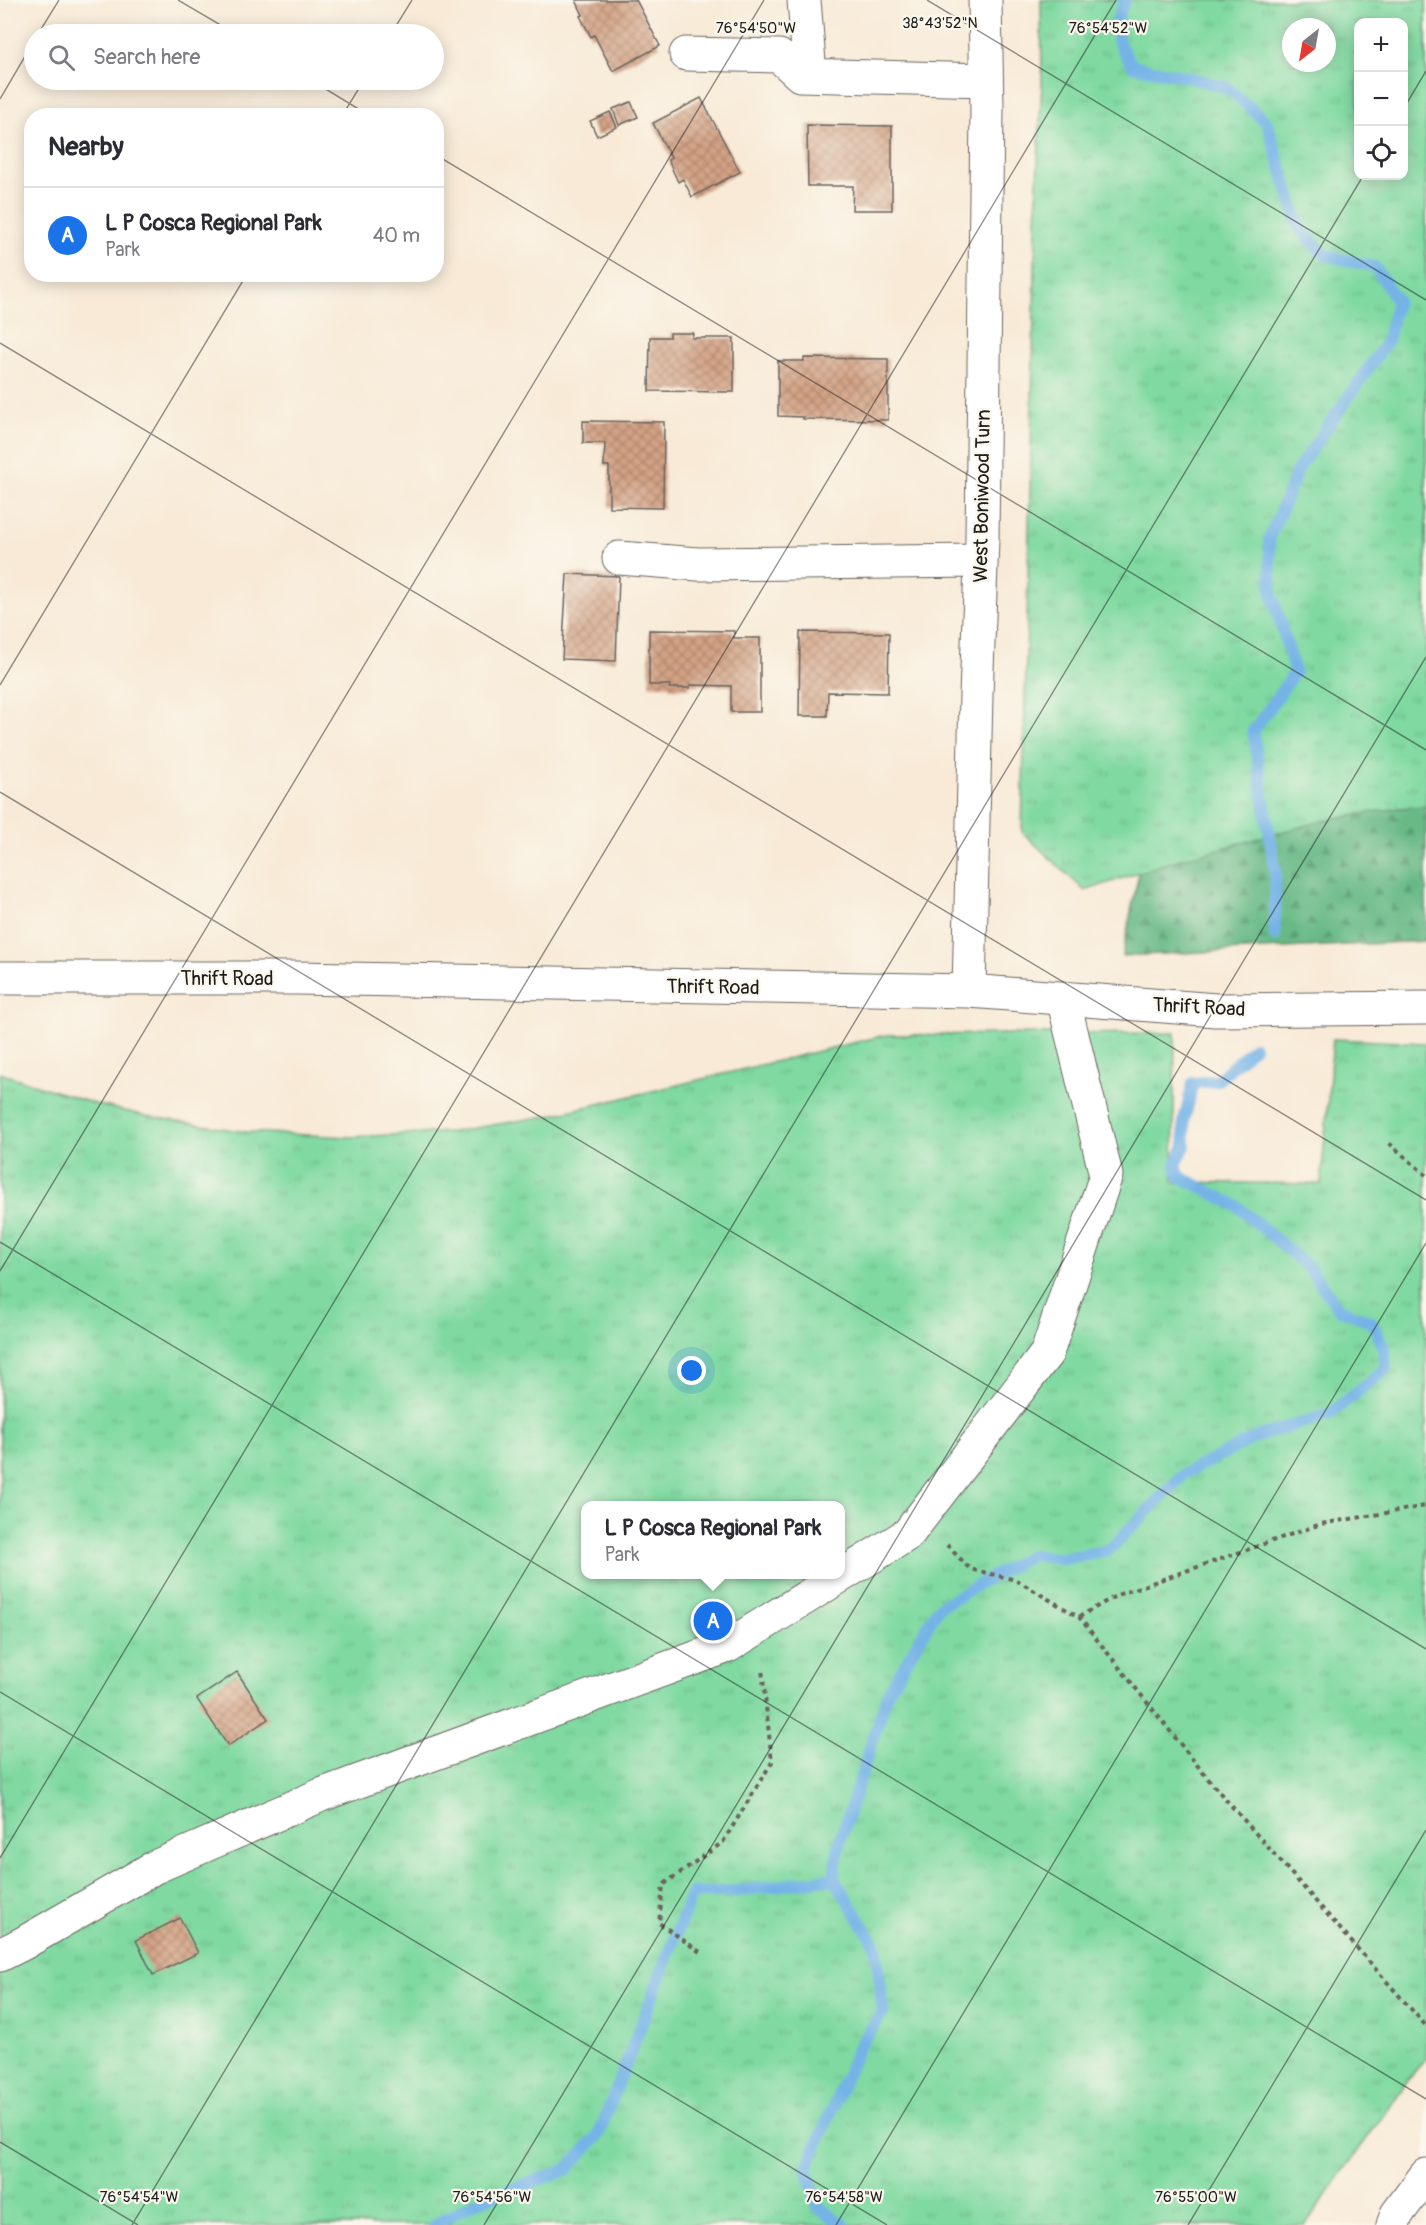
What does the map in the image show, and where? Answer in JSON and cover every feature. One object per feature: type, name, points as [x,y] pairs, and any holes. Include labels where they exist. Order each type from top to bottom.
[{"type":"street","points":[[804,0],[810,75]]},
{"type":"street","name":"West Boniwood Turn","points":[[969,991],[981,561],[985,0]]},
{"type":"street","points":[[686,54],[779,56],[800,75],[986,80]]},
{"type":"street","points":[[619,558],[698,564],[981,561]]},
{"type":"street","name":"Thrift Road","points":[[0,978],[296,978],[969,991],[1216,1010],[1426,1008]]},
{"type":"street","points":[[845,1573],[908,1534],[1047,1353],[1106,1175],[1063,998]]},
{"type":"street","points":[[0,1955],[155,1867],[321,1795],[728,1646],[834,1579]]},
{"type":"street","points":[[1393,2225],[1397,2214],[1426,2175]]},
{"type":"path","points":[[1389,1143],[1426,1175]]},
{"type":"path","points":[[1079,1617],[1117,1595],[1321,1524],[1426,1506]]},
{"type":"path","points":[[970,1569],[1016,1580],[1079,1617],[1213,1785],[1426,2026]]},
{"type":"path","points":[[700,1952],[659,1923],[663,1885],[723,1842],[772,1762],[764,1676],[751,1630]]},
{"type":"green space","points":[[1041,0],[1426,0],[1426,806],[1330,819],[1173,861],[1085,891],[1022,832],[1037,184],[1042,82]]},
{"type":"green space","points":[[1426,0],[1426,941],[1122,956],[1301,72],[1336,72],[1336,25],[1354,20],[1354,180],[1408,180],[1408,18],[1360,18]]},
{"type":"green space","points":[[1175,1033],[1173,1182],[1321,1184],[1333,1039],[1426,1043],[1426,2059],[1415,2071],[1305,2225],[0,2225],[0,1073],[95,1104],[146,1116],[247,1132],[349,1137],[451,1132],[552,1115],[886,1035]]},
{"type":"building","points":[[576,0],[636,0],[660,46],[613,71],[594,35],[591,37],[580,16],[583,15]]},
{"type":"building","points":[[701,98],[740,172],[692,197],[683,179],[678,182],[668,160],[671,158],[653,123]]},
{"type":"building","points":[[631,102],[638,117],[619,125],[613,109]]},
{"type":"building","points":[[610,112],[617,127],[597,136],[590,121]]},
{"type":"building","points":[[807,125],[892,126],[892,210],[852,210],[853,186],[808,186]]},
{"type":"building","points":[[670,333],[693,333],[692,338],[734,338],[734,392],[649,391],[650,337],[670,337]]},
{"type":"building","points":[[804,358],[888,359],[888,420],[803,419],[803,417],[778,416],[778,361],[804,361]]},
{"type":"building","points":[[583,421],[664,422],[663,508],[609,507],[609,466],[604,466],[605,443],[583,443]]},
{"type":"building","points":[[567,574],[619,576],[616,661],[562,659]]},
{"type":"building","points":[[649,630],[734,631],[734,638],[760,638],[760,712],[731,712],[731,686],[690,685],[690,688],[669,688],[670,685],[649,685]]},
{"type":"building","points":[[800,632],[889,633],[888,693],[828,692],[827,716],[799,716]]},
{"type":"building","points":[[237,1672],[268,1719],[228,1746],[197,1699]]},
{"type":"building","points":[[180,1918],[198,1953],[153,1975],[136,1940]]},
{"type":"waterway","points":[[1125,0],[1116,28],[1122,49],[1133,66],[1228,88],[1267,123],[1300,229],[1325,255],[1375,267],[1397,301],[1386,343],[1298,469],[1269,539],[1272,594],[1295,672],[1253,731],[1275,869],[1275,936]]},
{"type":"waterway","points":[[434,2225],[476,2202],[566,2170],[598,2136],[692,1893],[738,1891],[834,1878],[839,1844],[888,1692],[939,1607],[1031,1555],[1062,1559],[1109,1550],[1184,1474],[1256,1437],[1330,1414],[1386,1369],[1384,1348],[1372,1322],[1339,1309],[1308,1267],[1237,1206],[1179,1176],[1176,1164],[1185,1146],[1184,1121],[1193,1083],[1217,1081],[1254,1047]]},
{"type":"waterway","points":[[834,1878],[876,1946],[883,2012],[859,2046],[807,2168],[818,2207],[844,2225]]},
{"type":"place","name":"L P Cosca Regional Park","points":[[713,1621]]}]
